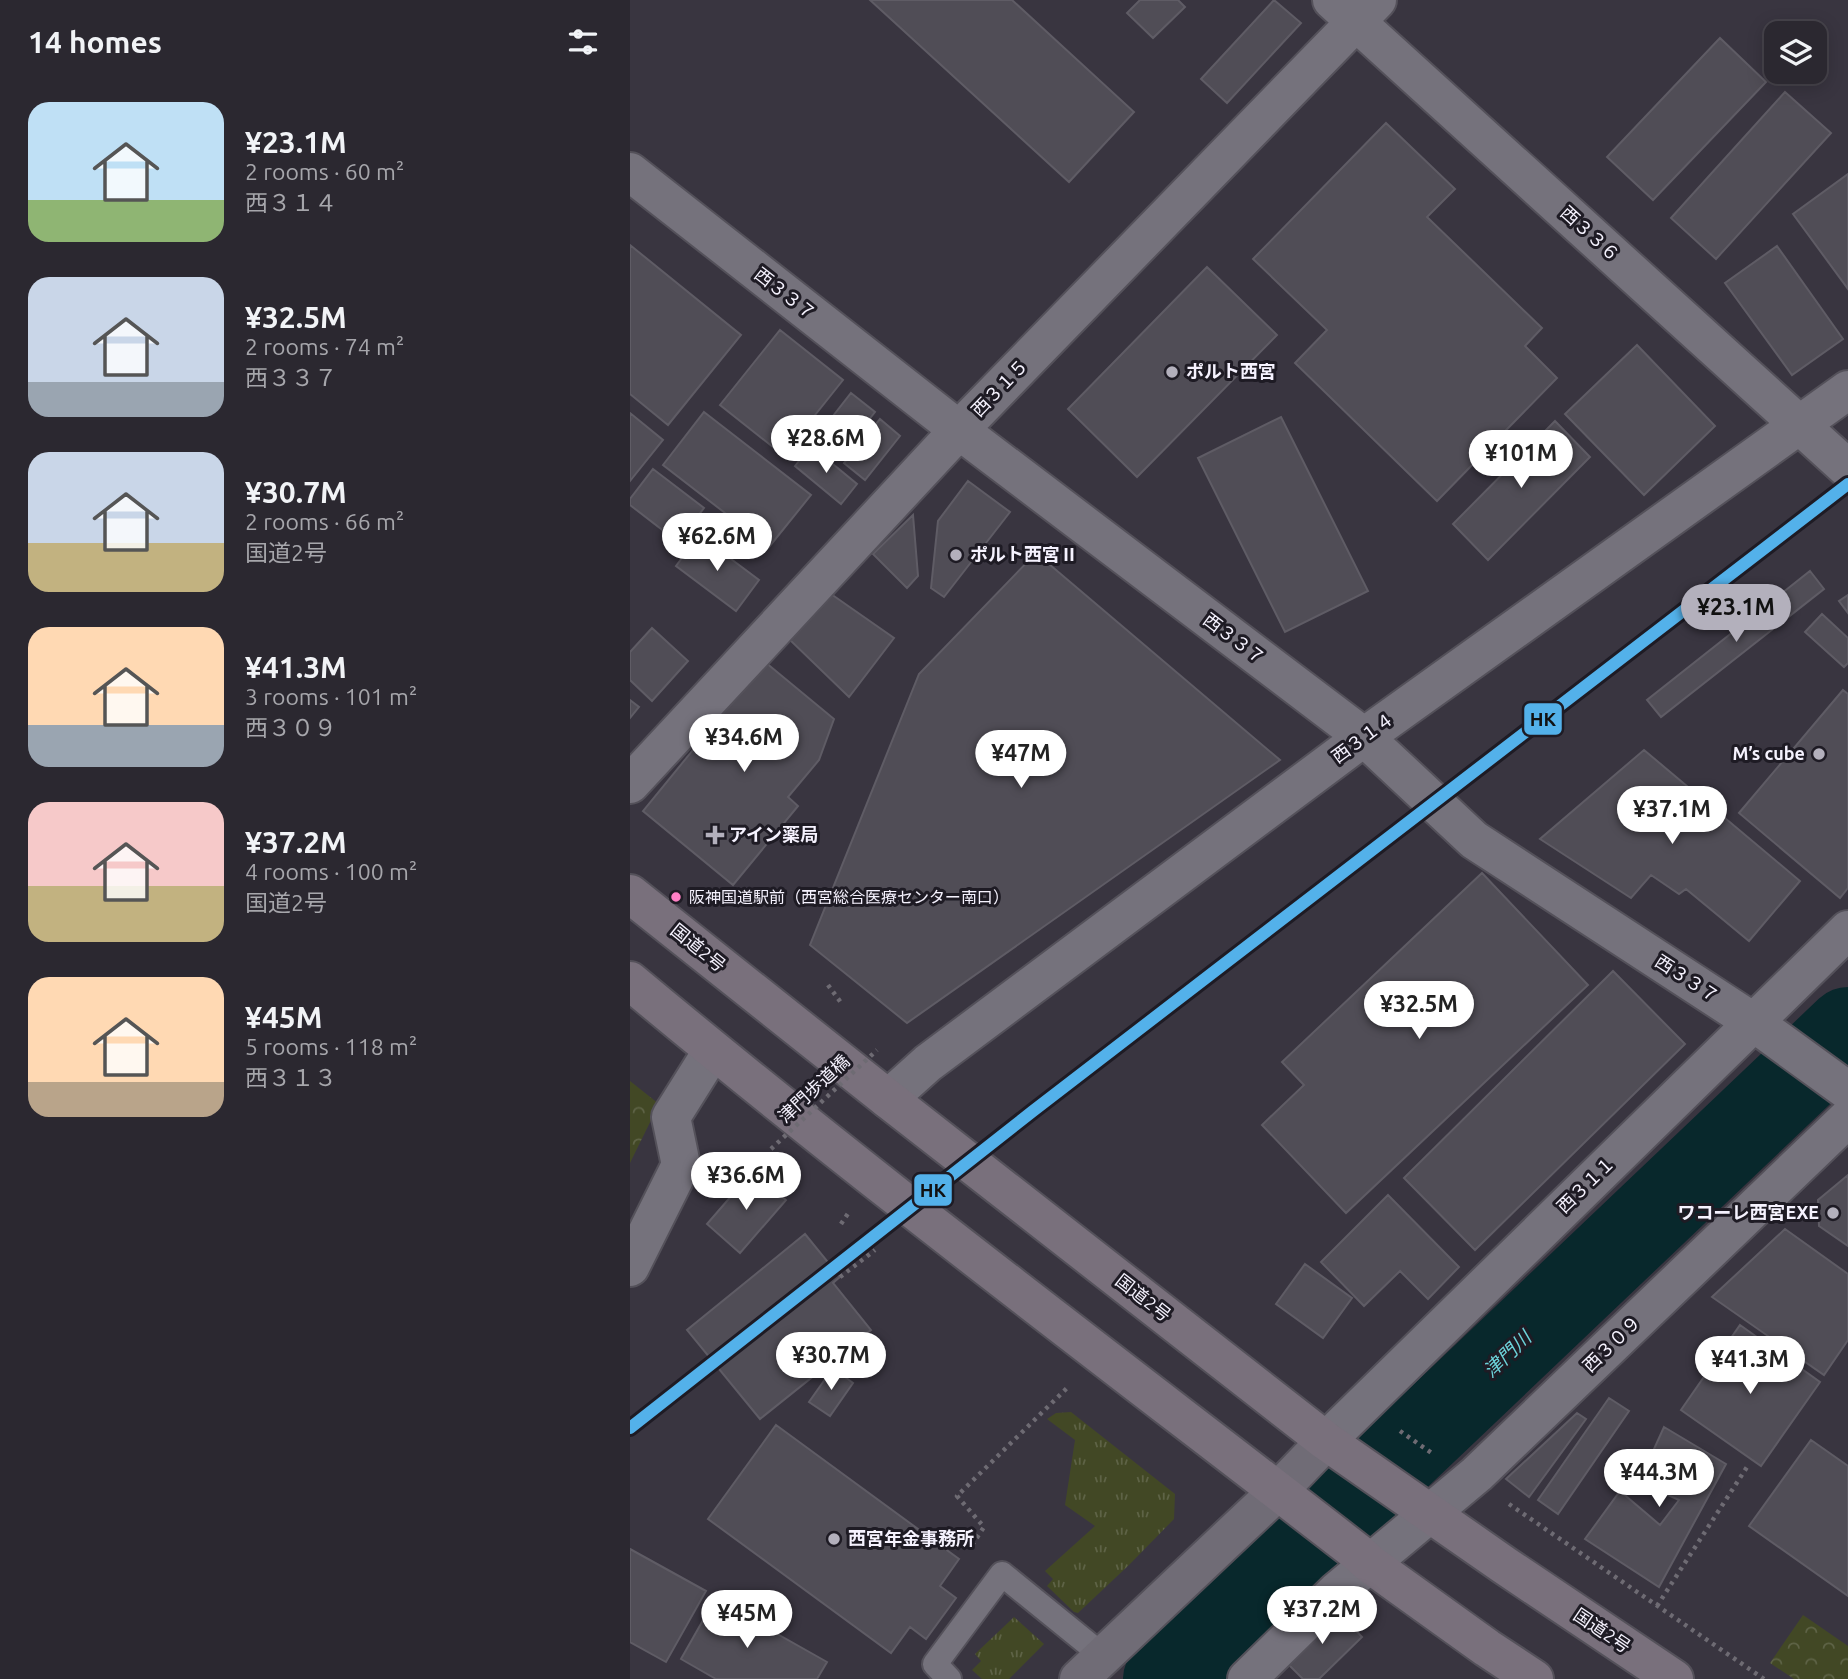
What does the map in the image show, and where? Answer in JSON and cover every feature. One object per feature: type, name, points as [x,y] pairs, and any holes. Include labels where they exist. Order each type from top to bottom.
[{"type":"highway","name":"国道2号","points":[[630,894],[1335,1448],[1674,1679]]},
{"type":"highway","points":[[630,981],[887,1190],[1364,1558],[1534,1679]]},
{"type":"street","name":"西３３６","points":[[1355,7],[1848,469]]},
{"type":"street","name":"西３１５","points":[[630,783],[1355,7]]},
{"type":"street","name":"西３３７","points":[[630,172],[959,430],[1364,737],[1474,839],[1765,1031],[1845,1098]]},
{"type":"street","name":"西３１４","points":[[888,1099],[928,1063],[1364,737],[1848,390]]},
{"type":"street","name":"西３１１","points":[[1335,1448],[1765,1031],[1848,930]]},
{"type":"street","points":[[630,1267],[681,1165],[671,1117],[713,1050]]},
{"type":"street","name":"西３０９","points":[[1247,1679],[1336,1591],[1364,1558],[1420,1507],[1477,1474],[1845,1098]]},
{"type":"street","points":[[1091,1668],[1286,1497],[1335,1448]]},
{"type":"lane","points":[[949,1679],[935,1664],[1002,1574],[1091,1668]]},
{"type":"path","name":"津門歩道橋","points":[[771,1149],[877,1050]]},
{"type":"path","points":[[840,1278],[875,1250]]},
{"type":"path","points":[[972,1545],[984,1527],[957,1496],[1067,1388]]},
{"type":"path","points":[[1393,1426],[1437,1457]]},
{"type":"path","points":[[1657,1606],[1747,1467]]},
{"type":"path","points":[[1502,1499],[1764,1679]]},
{"type":"green space","points":[[630,1081],[659,1104],[630,1163]]},
{"type":"green space","points":[[1071,1412],[1175,1494],[1174,1519],[1078,1613],[1047,1586],[1053,1579],[1045,1571],[1095,1526],[1065,1505],[1075,1440],[1047,1419],[1056,1413]]},
{"type":"green space","points":[[1803,1615],[1848,1646],[1848,1679],[1794,1679],[1770,1663]]},
{"type":"green space","points":[[1014,1617],[1044,1644],[1009,1679],[982,1679],[972,1670],[981,1661],[975,1654]]},
{"type":"building","points":[[870,0],[1012,0],[1134,112],[1069,182]]},
{"type":"building","points":[[1140,0],[1178,0],[1185,7],[1153,38],[1127,13]]},
{"type":"building","points":[[1274,0],[1301,23],[1227,103],[1201,79]]},
{"type":"building","points":[[1720,38],[1764,80],[1764,84],[1653,200],[1607,157]]},
{"type":"building","points":[[1785,92],[1831,133],[1716,259],[1671,218]]},
{"type":"building","points":[[1386,123],[1455,189],[1427,217],[1542,328],[1525,346],[1557,378],[1437,501],[1295,363],[1327,330],[1253,259]]},
{"type":"building","points":[[1848,174],[1848,289],[1793,214]]},
{"type":"building","points":[[630,245],[741,335],[668,425],[630,394]]},
{"type":"building","points":[[1777,246],[1843,339],[1792,375],[1725,283]]},
{"type":"building","name":"ポルト西宮","points":[[1207,267],[1277,335],[1137,477],[1068,409]]},
{"type":"building","points":[[780,330],[843,380],[783,455],[720,405]]},
{"type":"building","points":[[1637,345],[1715,426],[1644,495],[1565,414]]},
{"type":"building","points":[[851,393],[875,412],[838,459],[815,439]]},
{"type":"building","points":[[704,412],[811,495],[769,547],[663,465]]},
{"type":"building","points":[[630,413],[663,440],[630,481]]},
{"type":"building","points":[[1281,417],[1368,591],[1285,632],[1198,458]]},
{"type":"building","points":[[880,419],[900,436],[865,480],[844,463]]},
{"type":"building","points":[[1555,421],[1590,457],[1488,560],[1453,524]]},
{"type":"building","points":[[811,446],[857,484],[841,504],[795,466]]},
{"type":"building","points":[[653,469],[704,508],[678,542],[630,505],[630,499]]},
{"type":"building","name":"ポルト西宮Ⅱ","points":[[968,481],[1010,512],[944,597],[931,588],[938,521]]},
{"type":"building","points":[[913,515],[918,576],[907,588],[873,554]]},
{"type":"building","points":[[699,535],[759,580],[736,611],[676,566]]},
{"type":"building","points":[[1036,553],[1280,760],[907,1023],[810,945],[919,674]]},
{"type":"building","points":[[1810,571],[1824,589],[1661,717],[1647,700]]},
{"type":"building","points":[[831,594],[894,638],[849,697],[789,639]]},
{"type":"building","points":[[1848,595],[1848,613],[1839,601]]},
{"type":"building","points":[[1822,614],[1848,638],[1848,663],[1844,667],[1805,632]]},
{"type":"building","points":[[652,628],[688,661],[652,701],[630,680],[630,652]]},
{"type":"building","points":[[765,662],[834,719],[819,760],[788,797],[798,806],[733,885],[643,811]]},
{"type":"building","name":"M’s cube","points":[[1843,690],[1848,694],[1848,888],[1840,898],[1739,813]]},
{"type":"building","points":[[630,700],[639,707],[630,718]]},
{"type":"building","points":[[1644,750],[1800,881],[1749,941],[1686,889],[1679,894],[1651,875],[1631,898],[1540,839]]},
{"type":"building","points":[[1482,873],[1588,985],[1346,1213],[1262,1125],[1304,1085],[1282,1062]]},
{"type":"building","points":[[1613,971],[1685,1044],[1475,1250],[1404,1178]]},
{"type":"building","points":[[753,1171],[786,1200],[740,1253],[707,1224]]},
{"type":"building","name":"ワコーレ西宮EXE","points":[[1848,1175],[1848,1246],[1819,1226],[1818,1200]]},
{"type":"building","points":[[1388,1195],[1459,1267],[1428,1299],[1400,1271],[1364,1306],[1321,1262]]},
{"type":"building","points":[[1785,1229],[1848,1274],[1848,1340],[1824,1375],[1712,1297]]},
{"type":"building","points":[[805,1234],[840,1277],[833,1283],[871,1330],[760,1419],[687,1330]]},
{"type":"building","points":[[1305,1264],[1352,1298],[1323,1338],[1276,1304]]},
{"type":"building","points":[[1740,1325],[1820,1382],[1761,1466],[1681,1410]]},
{"type":"building","points":[[833,1368],[853,1383],[830,1416],[809,1402]]},
{"type":"building","points":[[1609,1398],[1629,1411],[1558,1514],[1538,1500]]},
{"type":"building","points":[[1577,1413],[1586,1419],[1529,1497],[1506,1479]]},
{"type":"building","name":"西宮年金事務所","points":[[776,1425],[959,1559],[940,1586],[956,1598],[926,1639],[910,1627],[891,1653],[708,1519]]},
{"type":"building","points":[[1664,1427],[1726,1464],[1659,1587],[1585,1539],[1620,1491],[1660,1525],[1679,1500],[1639,1482]]},
{"type":"building","points":[[1811,1440],[1848,1466],[1848,1596],[1749,1526]]},
{"type":"building","points":[[630,1549],[706,1591],[666,1662],[630,1642]]},
{"type":"building","points":[[715,1599],[827,1662],[817,1679],[716,1679],[681,1659]]},
{"type":"building","points":[[1334,1607],[1362,1637],[1319,1679],[1303,1679],[1282,1658]]},
{"type":"waterway","name":"津門川","points":[[1165,1679],[1848,1029]]},
{"type":"transit line","name":"HK","points":[[630,1428],[1033,1111],[1848,484]]},
{"type":"place","name":"ポルト西宮","points":[[1172,372]]},
{"type":"place","name":"ポルト西宮Ⅱ","points":[[956,555]]},
{"type":"place","name":"M’s cube","points":[[1819,754]]},
{"type":"place","name":"アイン薬局","points":[[715,835]]},
{"type":"place","name":"阪神国道駅前（西宮総合医療センター南口）","points":[[676,897]]},
{"type":"place","name":"ワコーレ西宮EXE","points":[[1833,1213]]},
{"type":"place","name":"西宮年金事務所","points":[[834,1539]]}]
